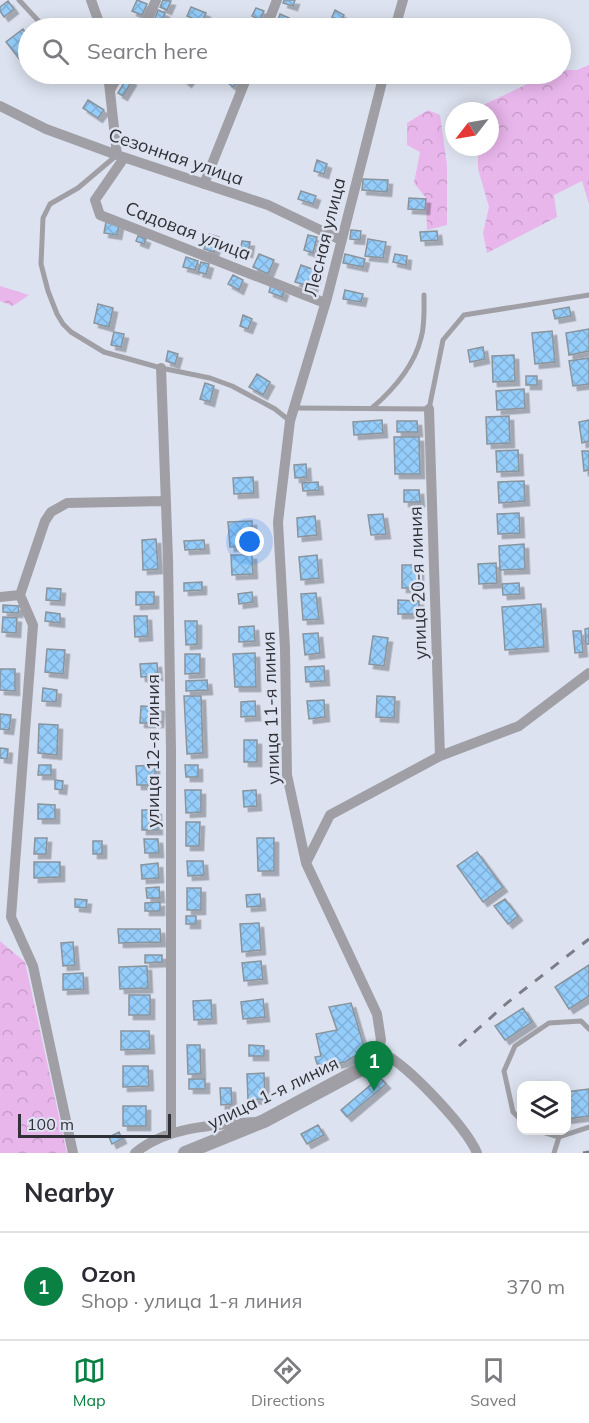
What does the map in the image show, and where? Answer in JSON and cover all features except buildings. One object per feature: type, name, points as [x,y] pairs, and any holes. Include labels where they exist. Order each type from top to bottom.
[{"type":"street","points":[[91,0],[97,18]]},
{"type":"street","points":[[148,18],[156,0]]},
{"type":"street","points":[[270,18],[277,0]]},
{"type":"street","points":[[398,18],[403,0]]},
{"type":"street","points":[[109,84],[121,157]]},
{"type":"street","points":[[110,90],[113,84]]},
{"type":"street","points":[[204,184],[244,84]]},
{"type":"street","name":"Лесная улица","points":[[294,408],[326,303],[381,84]]},
{"type":"street","name":"Сезонная улица","points":[[0,106],[46,129],[121,157],[268,205],[341,240]]},
{"type":"street","name":"Садовая улица","points":[[121,157],[95,200],[100,215],[326,303]]},
{"type":"street","name":"улица 12-я линия","points":[[161,368],[164,501],[168,559],[171,751],[171,1134]]},
{"type":"street","name":"улица 11-я линия","points":[[294,408],[290,421],[278,522],[285,648],[287,775],[306,863],[377,1014],[381,1040],[376,1061]]},
{"type":"street","name":"улица 20-я линия","points":[[429,410],[440,756]]},
{"type":"street","points":[[73,1153],[33,966],[11,917],[33,625],[20,595],[45,521],[51,512],[68,503],[164,501]]},
{"type":"street","points":[[0,597],[20,595]]},
{"type":"street","points":[[306,863],[330,814],[440,756],[519,726],[589,673]]},
{"type":"street","points":[[376,1061],[391,1058],[402,1066],[425,1087],[472,1141],[477,1153]]},
{"type":"street","name":"улица 1-я линия","points":[[185,1153],[264,1121],[376,1061]]},
{"type":"street","points":[[135,1153],[150,1143],[171,1134],[208,1126],[264,1121]]},
{"type":"lane","points":[[19,0],[36,18]]},
{"type":"lane","points":[[121,157],[78,188],[50,204],[43,218],[41,264],[57,314],[71,332],[104,352],[161,368],[210,378],[232,386],[275,409],[290,421]]},
{"type":"lane","points":[[372,408],[390,393],[413,360],[422,337],[424,295]]},
{"type":"lane","points":[[294,408],[429,410],[443,340],[464,315],[589,295]]},
{"type":"lane","points":[[517,1116],[513,1112],[504,1071],[515,1046],[549,1023],[581,1021],[589,1029]]},
{"type":"lane","points":[[551,1135],[559,1137],[589,1126]]},
{"type":"lane","points":[[554,1153],[559,1137]]},
{"type":"green space","points":[[589,65],[589,204],[582,181],[554,195],[557,217],[487,253],[483,233],[489,207],[478,169],[478,156],[499,156],[499,102],[489,102],[527,84],[571,84],[571,70]]},
{"type":"green space","points":[[428,110],[440,115],[447,165],[447,225],[427,230],[426,198],[414,183],[420,152],[407,145],[407,123]]},
{"type":"green space","points":[[0,286],[29,295],[13,306],[0,301]]},
{"type":"green space","points":[[0,941],[25,962],[67,1153],[0,1153]]},
{"type":"railway","points":[[459,1046],[507,1003],[589,939]]},
{"type":"railway","points":[[583,1153],[589,1152]]},
{"type":"place","name":"Ozon","points":[[374,1091]]}]
